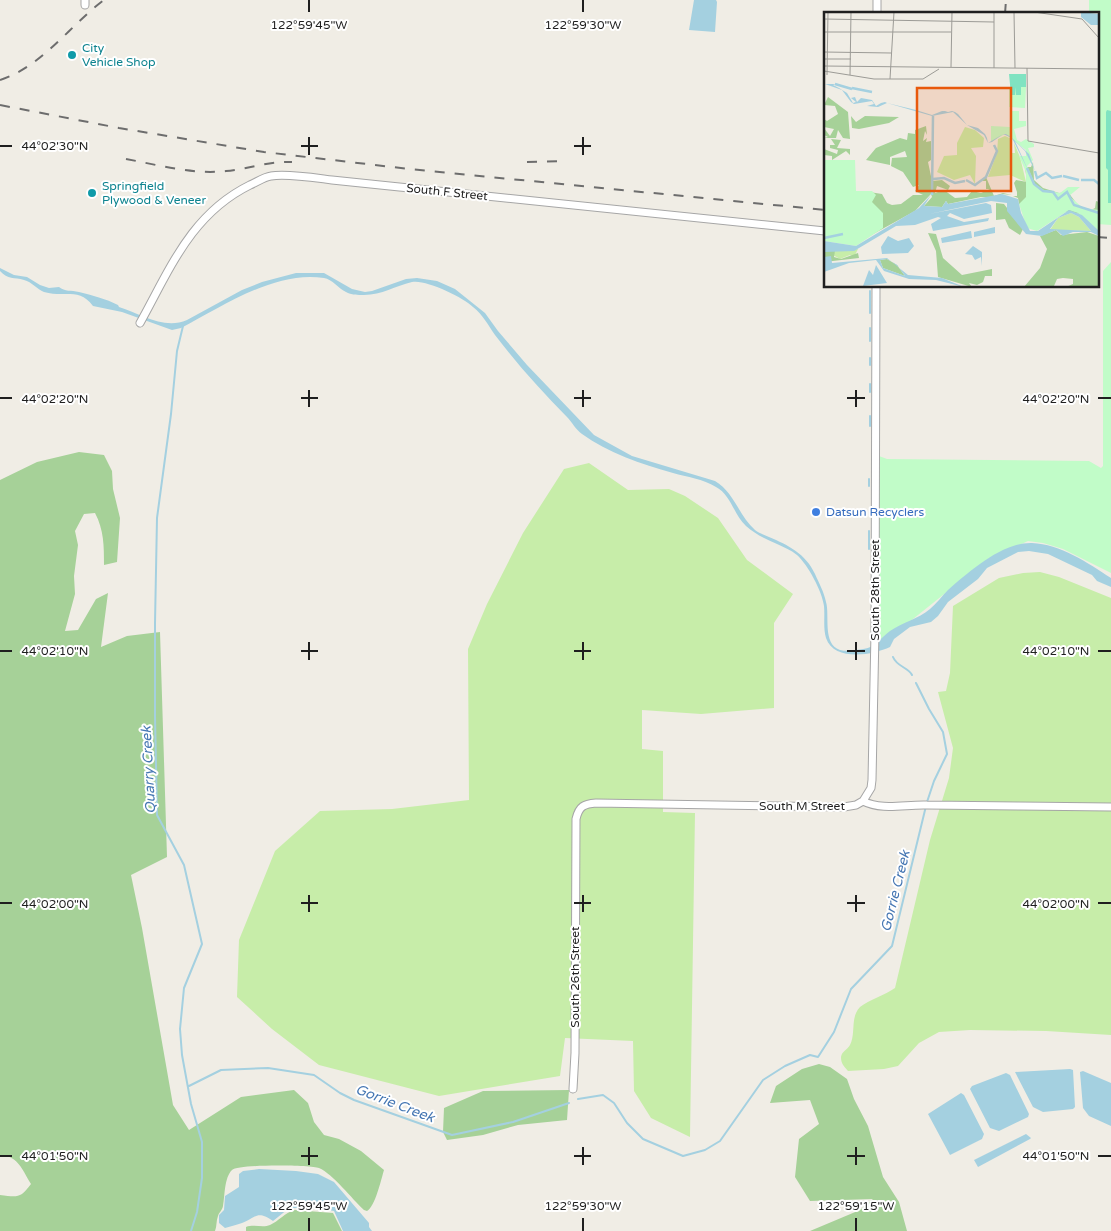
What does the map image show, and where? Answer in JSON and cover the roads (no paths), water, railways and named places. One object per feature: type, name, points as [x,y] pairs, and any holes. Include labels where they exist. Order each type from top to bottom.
[{"type":"street","name":"South F Street","points":[[140,323],[182,244],[195,229],[240,190],[271,176],[332,180],[824,231]]},
{"type":"street","name":"South 28th Street","points":[[863,801],[871,788],[872,780],[875,636],[876,288]]},
{"type":"street","name":"South M Street","points":[[582,806],[588,803],[844,806],[856,805],[863,801],[882,807],[915,805],[1111,807]]},
{"type":"street","name":"South 26th Street","points":[[573,1089],[575,1053],[576,819],[578,811],[582,806]]},
{"type":"water","points":[[694,0],[716,0],[715,32],[689,30]]},
{"type":"water","points":[[0,268],[14,275],[27,277],[49,288],[59,287],[94,296],[144,317],[170,323],[187,320],[242,290],[262,282],[296,273],[324,273],[352,289],[365,292],[406,279],[417,278],[437,281],[455,289],[485,313],[527,365],[594,435],[632,456],[715,481],[727,491],[755,530],[790,547],[802,556],[811,567],[823,591],[827,608],[829,636],[834,647],[840,650],[859,650],[873,645],[890,631],[930,609],[948,590],[987,559],[1009,547],[1021,544],[1042,544],[1073,555],[1111,578],[1111,587],[1097,581],[1092,575],[1048,554],[1029,551],[1018,552],[987,568],[978,579],[948,602],[931,622],[910,627],[894,639],[890,647],[864,654],[845,654],[830,646],[826,638],[824,606],[820,593],[810,572],[797,555],[760,536],[746,526],[725,495],[711,484],[637,462],[603,447],[582,434],[521,367],[480,313],[453,294],[426,283],[412,282],[377,294],[357,295],[346,292],[330,280],[324,278],[305,277],[287,279],[250,292],[181,328],[172,330],[122,312],[93,306],[88,300],[77,295],[44,292],[27,281],[6,276],[0,271]]},
{"type":"water","points":[[1073,1070],[1075,1107],[1073,1109],[1043,1112],[1033,1107],[1015,1072]]},
{"type":"water","points":[[1083,1071],[1111,1083],[1111,1126],[1089,1116],[1083,1108],[1080,1072]]},
{"type":"water","points":[[1006,1073],[1010,1075],[1029,1114],[1028,1117],[999,1131],[990,1128],[970,1089],[972,1086]]},
{"type":"water","points":[[961,1093],[964,1095],[984,1134],[982,1139],[950,1155],[928,1114]]},
{"type":"water","points":[[1026,1134],[1030,1139],[978,1167],[974,1160]]},
{"type":"water","points":[[259,1169],[318,1174],[334,1182],[369,1223],[372,1231],[343,1231],[334,1211],[309,1206],[288,1209],[273,1221],[260,1215],[225,1228],[219,1223],[219,1215],[224,1210],[225,1196],[239,1187],[239,1174],[243,1171]]},
{"type":"waterway","points":[[870,291],[870,313]]},
{"type":"waterway","name":"Quarry Creek","points":[[183,326],[177,351],[171,414],[157,518],[155,716],[157,815],[184,865],[202,944],[184,988],[180,1029],[182,1055],[191,1104],[202,1142],[202,1178],[197,1212],[191,1231]]},
{"type":"waterway","points":[[870,328],[870,341]]},
{"type":"waterway","points":[[870,358],[870,365]]},
{"type":"waterway","points":[[870,384],[870,392]]},
{"type":"waterway","points":[[870,416],[870,426]]},
{"type":"waterway","points":[[869,479],[869,486]]},
{"type":"waterway","points":[[869,531],[869,549]]},
{"type":"waterway","points":[[893,657],[897,663],[912,675]]},
{"type":"waterway","name":"Gorrie Creek","points":[[916,683],[943,732],[947,754],[934,781],[927,802]]},
{"type":"waterway","name":"Gorrie Creek","points":[[578,1099],[603,1095],[614,1103],[627,1123],[643,1139],[683,1156],[705,1150],[720,1141],[763,1080],[785,1066],[810,1055],[818,1057],[834,1032],[851,989],[892,946],[926,806]]},
{"type":"waterway","name":"Gorrie Creek","points":[[189,1086],[221,1070],[268,1068],[314,1075],[354,1100],[452,1135],[513,1122],[569,1103]]},
{"type":"railway","points":[[0,80],[15,74],[43,55],[104,0]]},
{"type":"railway","points":[[1005,12],[1006,0]]},
{"type":"railway","points":[[0,105],[119,128],[264,152],[409,169],[824,210]]},
{"type":"railway","points":[[126,159],[201,172],[226,171],[292,162]]},
{"type":"railway","points":[[527,162],[564,161]]},
{"type":"railway","points":[[1098,237],[1111,238]]},
{"type":"place","name":"City Vehicle Shop","points":[[72,55]]},
{"type":"place","name":"Springfield Plywood & Veneer","points":[[92,193]]},
{"type":"place","name":"Datsun Recyclers","points":[[816,512]]}]
